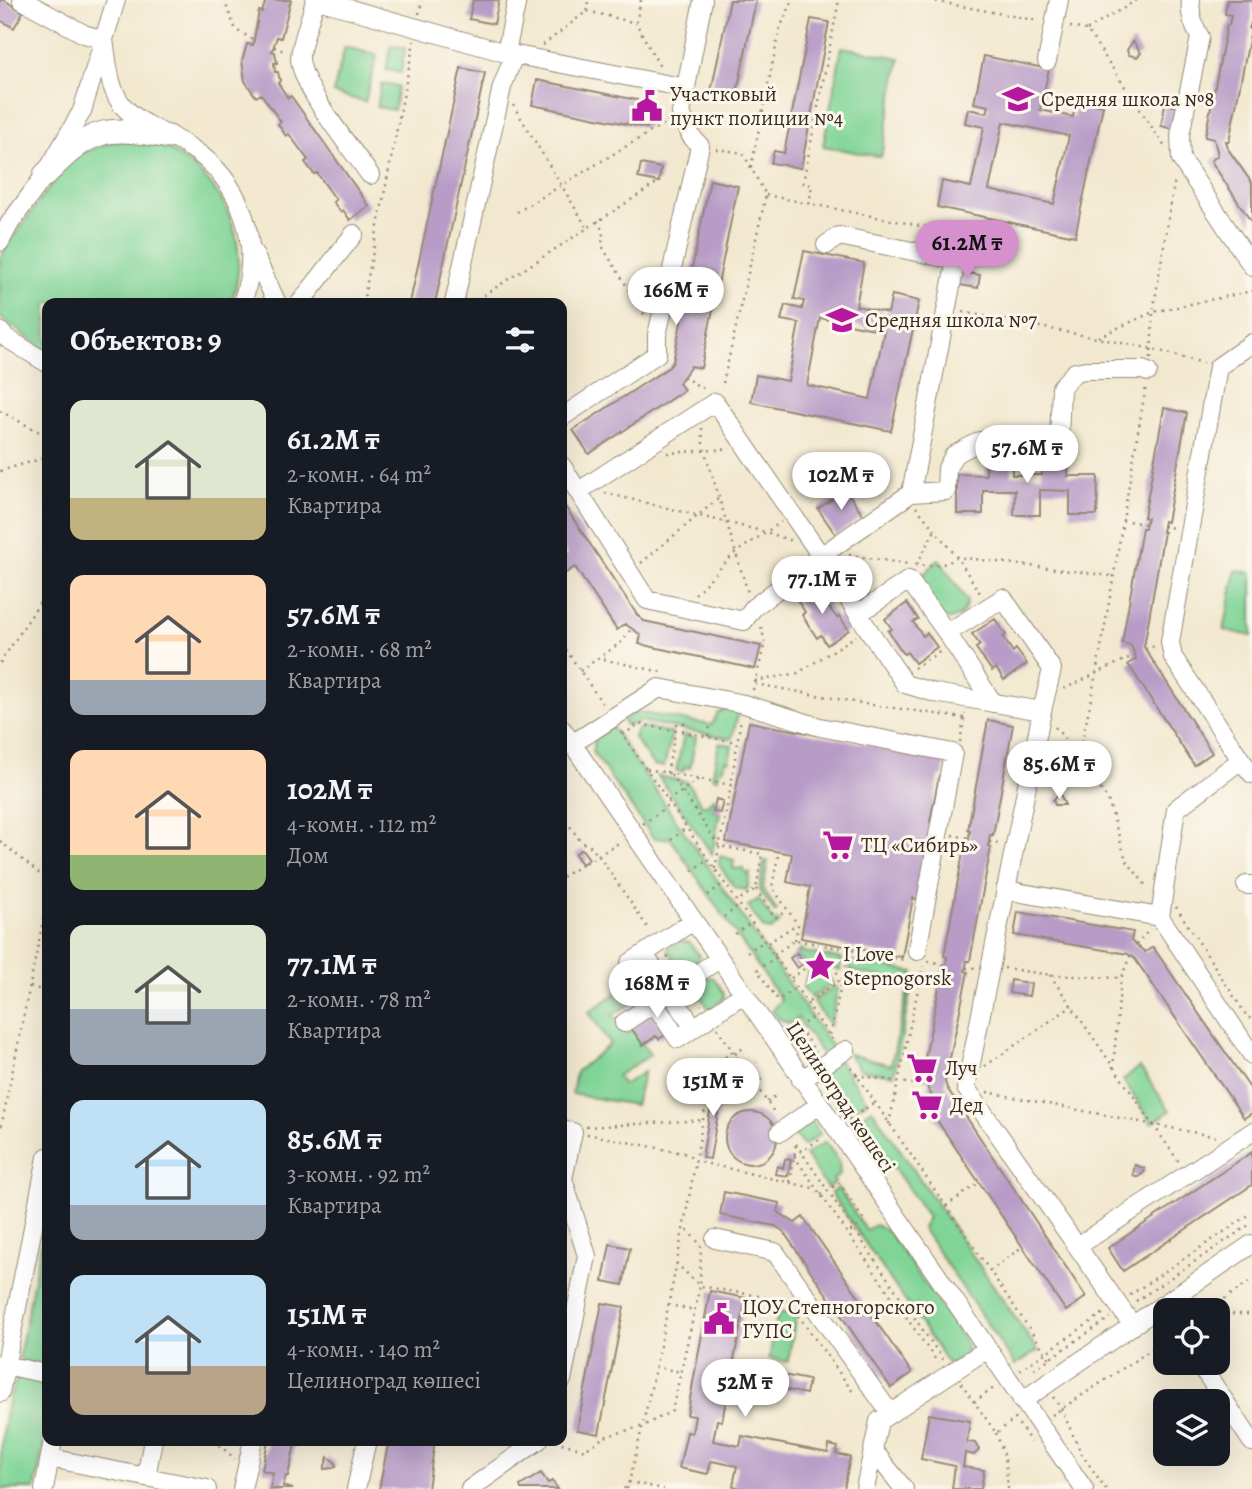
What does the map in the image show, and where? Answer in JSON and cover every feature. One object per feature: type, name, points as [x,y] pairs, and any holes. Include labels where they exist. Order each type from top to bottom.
[{"type":"main road","points":[[45,175],[71,149],[97,134],[127,130],[169,137]]},
{"type":"street","points":[[22,0],[84,34],[104,40]]},
{"type":"street","points":[[0,242],[4,224],[45,175],[82,111],[116,0]]},
{"type":"street","points":[[370,175],[312,92],[303,71],[300,58],[317,0],[377,8],[416,27],[516,55],[678,86]]},
{"type":"street","points":[[455,298],[502,87],[516,55],[517,0]]},
{"type":"street","points":[[567,414],[657,354],[657,335],[700,146],[691,136],[681,113],[678,86],[703,0]]},
{"type":"street","points":[[1047,61],[1059,0]]},
{"type":"street","points":[[1191,0],[1189,10],[1192,23],[1200,37],[1180,135],[1181,159],[1252,266]]},
{"type":"street","points":[[104,40],[113,88],[124,106],[144,122],[202,156],[226,179],[241,205],[250,245],[275,298]]},
{"type":"street","points":[[304,298],[354,234]]},
{"type":"street","points":[[826,245],[839,236],[956,260],[908,494]]},
{"type":"street","points":[[244,298],[249,280],[250,245]]},
{"type":"street","points":[[1,334],[42,360]]},
{"type":"street","points":[[1252,343],[1218,367],[1170,642],[1173,657],[1246,767],[1176,809],[1161,908],[1252,1055]]},
{"type":"street","points":[[567,473],[647,600],[744,621],[753,608],[908,494],[946,491],[947,468],[954,455],[980,441],[1059,443],[1061,387],[1075,372],[1142,370],[1148,373]]},
{"type":"street","points":[[579,491],[716,399],[905,684],[934,693],[993,703],[1043,704]]},
{"type":"street","points":[[863,622],[909,579],[993,703]]},
{"type":"street","points":[[947,633],[1003,598],[1052,669],[967,1083],[1133,1326]]},
{"type":"street","points":[[567,737],[612,718],[659,688],[744,704],[820,727],[953,753],[909,955]]},
{"type":"street","name":"Целиноград көшесі","points":[[567,737],[1084,1489]]},
{"type":"street","points":[[1005,890],[1161,908]]},
{"type":"street","points":[[693,921],[637,958],[670,992],[694,1028]]},
{"type":"street","points":[[624,1023],[719,959]]},
{"type":"street","points":[[654,1003],[678,1039],[743,994]]},
{"type":"street","points":[[801,1080],[844,1051]]},
{"type":"street","points":[[782,1130],[819,1105]]},
{"type":"street","points":[[1077,1246],[1245,1137]]},
{"type":"street","points":[[0,1393],[3,1365],[42,1181]]},
{"type":"street","points":[[567,1189],[587,1256],[567,1355]]},
{"type":"street","points":[[715,1239],[775,1252],[890,1413]]},
{"type":"street","points":[[1179,1298],[1252,1244]]},
{"type":"street","points":[[1022,1401],[1153,1315]]},
{"type":"street","points":[[865,1489],[879,1421],[952,1375],[987,1349]]},
{"type":"street","points":[[3,1365],[42,1373]]},
{"type":"street","points":[[1207,1375],[1252,1442]]},
{"type":"street","points":[[153,1446],[153,1482]]},
{"type":"street","points":[[243,1489],[252,1446]]},
{"type":"street","points":[[356,1489],[366,1446]]},
{"type":"street","points":[[470,1489],[531,1446]]},
{"type":"street","points":[[44,1489],[52,1449],[153,1482],[207,1489]]},
{"type":"street","points":[[873,1450],[904,1489]]},
{"type":"path","points":[[224,0],[236,30],[254,40]]},
{"type":"path","points":[[364,298],[422,0]]},
{"type":"path","points":[[587,11],[588,0]]},
{"type":"path","points":[[636,23],[641,0]]},
{"type":"path","points":[[751,167],[780,28],[793,0]]},
{"type":"path","points":[[809,204],[813,185],[803,183],[839,0]]},
{"type":"path","points":[[929,0],[1087,30],[1137,0]]},
{"type":"path","points":[[516,55],[587,11],[636,23],[678,86]]},
{"type":"path","points":[[1087,30],[1169,153]]},
{"type":"path","points":[[502,87],[587,228]]},
{"type":"path","points":[[517,212],[681,113]]},
{"type":"path","points":[[683,377],[716,399],[721,391],[766,195],[743,153],[700,146]]},
{"type":"path","points":[[1079,757],[1098,674],[1112,576],[1153,349],[1153,312],[1175,178]]},
{"type":"path","points":[[480,298],[660,181]]},
{"type":"path","points":[[766,195],[961,234],[956,260]]},
{"type":"path","points":[[597,221],[603,231],[602,246],[657,335]]},
{"type":"path","points":[[1096,338],[1153,312],[1252,291]]},
{"type":"path","points":[[946,309],[1153,349],[1218,367]]},
{"type":"path","points":[[0,411],[42,433]]},
{"type":"path","points":[[663,453],[747,449]]},
{"type":"path","points":[[0,471],[42,458]]},
{"type":"path","points":[[908,494],[957,556],[1112,576]]},
{"type":"path","points":[[631,572],[719,498]]},
{"type":"path","points":[[682,608],[735,553],[792,514]]},
{"type":"path","points":[[1122,520],[1146,524]]},
{"type":"path","points":[[909,579],[935,530]]},
{"type":"path","points":[[0,663],[42,597]]},
{"type":"path","points":[[863,622],[798,673],[755,682],[866,704],[964,718]]},
{"type":"path","points":[[580,671],[623,640],[631,629]]},
{"type":"path","points":[[567,652],[830,1037],[844,1051],[856,1075],[1050,1359]]},
{"type":"path","points":[[1135,655],[1043,704],[1108,800],[1126,860],[1161,908],[1175,905],[1248,1018],[1252,1017]]},
{"type":"path","points":[[678,719],[669,774],[719,846],[762,855],[755,890],[775,918],[788,909]]},
{"type":"path","points":[[682,732],[684,721]]},
{"type":"path","points":[[623,735],[639,724],[736,742]]},
{"type":"path","points":[[708,737],[710,725]]},
{"type":"path","points":[[647,769],[731,785]]},
{"type":"path","points":[[567,874],[608,851],[699,779]]},
{"type":"path","points":[[671,840],[686,828]]},
{"type":"path","points":[[0,841],[42,876]]},
{"type":"path","points":[[778,856],[772,887],[797,924],[795,940],[757,970],[778,1000],[797,987]]},
{"type":"path","points":[[692,870],[707,859]]},
{"type":"path","points":[[708,895],[724,883]]},
{"type":"path","points":[[737,901],[755,890]]},
{"type":"path","points":[[724,917],[740,905]]},
{"type":"path","points":[[735,934],[752,922]]},
{"type":"path","points":[[747,952],[797,924]]},
{"type":"path","points":[[0,1133],[42,925]]},
{"type":"path","points":[[795,940],[849,950],[909,955]]},
{"type":"path","points":[[830,1037],[849,950]]},
{"type":"path","points":[[1113,1068],[1121,978],[1130,956]]},
{"type":"path","points":[[791,978],[807,967],[843,976],[918,988]]},
{"type":"path","points":[[965,968],[1121,978]]},
{"type":"path","points":[[1050,975],[1151,1125],[1188,1174]]},
{"type":"path","points":[[807,1003],[843,976]]},
{"type":"path","points":[[29,987],[42,990]]},
{"type":"path","points":[[967,1083],[1072,1006]]},
{"type":"path","points":[[816,1015],[797,1025],[820,1059]]},
{"type":"path","points":[[735,1054],[746,1046]]},
{"type":"path","points":[[626,1489],[643,1426],[668,1305],[712,1068],[733,1051],[782,1130],[796,1144],[828,1190],[952,1375]]},
{"type":"path","points":[[745,1070],[757,1062]]},
{"type":"path","points":[[856,1075],[928,1086]]},
{"type":"path","points":[[755,1084],[766,1076]]},
{"type":"path","points":[[967,1083],[1151,1125],[1245,1137]]},
{"type":"path","points":[[767,1102],[778,1094]]},
{"type":"path","points":[[845,1122],[875,1102]]},
{"type":"path","points":[[567,1131],[588,1126],[703,1120]]},
{"type":"path","points":[[567,1131],[688,1154],[695,1161],[817,1189]]},
{"type":"path","points":[[794,1156],[827,1134]]},
{"type":"path","points":[[790,1182],[796,1144]]},
{"type":"path","points":[[794,1156],[996,1433],[1004,1457],[1008,1489]]},
{"type":"path","points":[[821,1195],[839,1183],[865,1222],[848,1233]]},
{"type":"path","points":[[946,1206],[979,1183]]},
{"type":"path","points":[[1034,1370],[1252,1223]]},
{"type":"path","points":[[567,1445],[585,1450],[604,1437],[643,1426],[672,1411],[700,1286],[701,1245],[683,1226]]},
{"type":"path","points":[[990,1270],[1022,1247]]},
{"type":"path","points":[[676,1263],[700,1286],[788,1301],[853,1392]]},
{"type":"path","points":[[1226,1298],[1252,1280]]},
{"type":"path","points":[[668,1305],[695,1310]]},
{"type":"path","points":[[1230,1314],[1252,1314]]},
{"type":"path","points":[[1106,1489],[1081,1453],[1061,1408],[1153,1348]]},
{"type":"path","points":[[655,1367],[681,1372]]},
{"type":"path","points":[[996,1433],[1015,1419],[1025,1433]]},
{"type":"path","points":[[220,1446],[247,1467]]},
{"type":"path","points":[[629,1482],[664,1489]]},
{"type":"green space","points":[[391,45],[405,48],[401,73],[386,70]]},
{"type":"green space","points":[[345,47],[377,55],[365,102],[333,93]]},
{"type":"green space","points":[[842,47],[900,58],[881,157],[823,146]]},
{"type":"green space","points":[[381,84],[398,86],[394,110],[377,107]]},
{"type":"green space","points":[[117,141],[136,142],[169,149],[203,176],[216,191],[233,226],[237,245],[238,264],[232,298],[42,298],[42,348],[0,317],[0,259],[65,166],[103,145]]},
{"type":"green space","points":[[939,559],[967,601],[964,610],[956,618],[942,617],[917,581]]},
{"type":"green space","points":[[1236,570],[1252,573],[1252,636],[1224,630]]},
{"type":"green space","points":[[726,708],[739,709],[732,739],[640,721],[626,725],[623,721],[636,712],[712,725],[717,714]]},
{"type":"green space","points":[[612,727],[834,1050],[824,1057],[798,1018],[790,1024],[778,1018],[772,1010],[781,1000],[670,838],[654,839],[592,751],[596,737]]},
{"type":"green space","points":[[643,727],[672,733],[664,767],[653,765],[634,738],[636,731]]},
{"type":"green space","points":[[684,735],[696,738],[690,768],[685,767],[683,772],[676,771]]},
{"type":"green space","points":[[719,743],[732,745],[729,761],[725,760],[718,778],[712,777]]},
{"type":"green space","points":[[658,776],[687,782],[702,805],[707,805],[713,798],[716,799],[713,811],[720,813],[712,854]]},
{"type":"green space","points":[[720,856],[734,860],[733,868],[742,868],[747,874],[750,873],[747,890],[735,888],[719,865]]},
{"type":"green space","points":[[764,861],[768,861],[763,889],[777,910],[775,912],[759,890]]},
{"type":"green space","points":[[759,899],[773,921],[778,920],[780,923],[771,930],[764,929],[748,906]]},
{"type":"green space","points":[[680,941],[689,942],[699,955],[696,966],[684,974],[667,949]]},
{"type":"green space","points":[[802,949],[804,952],[842,959],[840,970],[804,963],[797,953]]},
{"type":"green space","points":[[852,961],[914,972],[912,983],[850,971]]},
{"type":"green space","points":[[808,972],[828,976],[833,983],[811,998],[803,987]]},
{"type":"green space","points":[[640,977],[641,990],[638,995],[613,1015],[626,1034],[633,1030],[650,1055],[617,1076],[623,1085],[644,1072],[635,1105],[572,1094],[576,1072],[610,1044],[589,1012]]},
{"type":"green space","points":[[704,977],[714,978],[724,993],[724,998],[710,1010],[692,985]]},
{"type":"green space","points":[[835,986],[838,989],[830,1026],[813,1001]]},
{"type":"green space","points":[[908,989],[911,989],[894,1075],[860,1070],[849,1054],[891,1065]]},
{"type":"green space","points":[[838,1060],[867,1101],[845,1116],[826,1088],[823,1070]]},
{"type":"green space","points":[[1140,1067],[1170,1111],[1152,1123],[1123,1080]]},
{"type":"green space","points":[[872,1109],[1038,1351],[1015,1365],[922,1228],[928,1217],[881,1149],[869,1151],[850,1124]]},
{"type":"green space","points":[[810,1119],[820,1134],[803,1146],[792,1130]]},
{"type":"green space","points":[[825,1142],[839,1161],[840,1174],[833,1180],[835,1183],[827,1188],[805,1155]]},
{"type":"green space","points":[[838,1188],[866,1230],[875,1225],[887,1230],[967,1344],[965,1355],[949,1365],[831,1193]]},
{"type":"green space","points":[[42,1238],[42,1364],[23,1362],[19,1357]]},
{"type":"green space","points":[[778,1312],[796,1315],[788,1362],[769,1358]]},
{"type":"green space","points":[[21,1376],[42,1379],[44,1446],[35,1489],[0,1489],[6,1412],[15,1384]]},
{"type":"building","points":[[0,0],[23,12],[14,28],[0,20]]},
{"type":"building","points":[[266,0],[291,0],[281,38],[277,37],[272,51],[275,52],[277,63],[274,63],[275,72],[278,72],[278,83],[288,98],[291,96],[369,206],[350,220],[333,202],[336,200],[317,173],[314,174],[305,162],[308,160],[289,134],[286,136],[278,124],[281,122],[261,94],[256,97],[245,81],[242,61],[247,44],[253,45],[259,11],[262,12]]},
{"type":"building","points":[[473,0],[499,0],[494,24],[469,19]]},
{"type":"building","points":[[730,0],[756,0],[736,97],[711,92]]},
{"type":"building","points":[[1227,0],[1252,0],[1251,30],[1229,141],[1226,141],[1228,149],[1252,183],[1252,223],[1211,161],[1218,155],[1214,139],[1205,137],[1231,15],[1225,14]]},
{"type":"building","points":[[811,19],[829,22],[801,168],[771,163],[774,151],[784,153]]},
{"type":"building","points":[[1133,41],[1141,53],[1137,57],[1129,55],[1127,50]]},
{"type":"building","points":[[984,56],[1049,69],[1040,110],[1073,117],[1076,100],[1103,106],[1075,236],[937,207],[942,181],[971,187],[984,127],[965,123],[968,109],[987,113],[989,106],[974,103]],"holes":[[[1003,122],[1069,136],[1054,204],[989,190]]]},
{"type":"building","points":[[461,68],[485,73],[436,298],[411,298]]},
{"type":"building","points":[[537,80],[652,103],[647,128],[532,105]]},
{"type":"building","points":[[1165,104],[1179,107],[1174,129],[1161,126]]},
{"type":"building","points":[[641,164],[661,168],[659,182],[638,178]]},
{"type":"building","points":[[710,180],[738,186],[701,368],[691,366],[679,383],[684,390],[589,454],[573,430],[673,362]]},
{"type":"building","points":[[804,251],[864,263],[856,306],[888,313],[892,295],[919,301],[891,431],[751,402],[756,375],[788,381],[799,323],[781,320],[785,305],[802,309],[804,301],[794,299]],"holes":[[[820,318],[884,331],[870,399],[807,385]]]},
{"type":"building","points":[[956,271],[980,275],[978,288],[954,284]]},
{"type":"building","points":[[1164,408],[1187,413],[1167,522],[1164,521],[1144,647],[1212,753],[1194,765],[1128,664],[1136,659],[1131,645],[1122,643],[1142,528],[1145,528],[1147,518],[1144,517]]},
{"type":"building","points":[[987,450],[1012,450],[1012,475],[1042,475],[1042,451],[1069,451],[1068,476],[1098,476],[1097,515],[1070,515],[1070,491],[1040,490],[1040,515],[1014,515],[1015,490],[983,490],[983,514],[957,514],[957,474],[986,475]]},
{"type":"building","points":[[846,490],[864,516],[836,535],[818,509]]},
{"type":"building","points":[[567,510],[638,616],[644,621],[761,646],[755,669],[639,644],[641,635],[625,624],[617,630],[575,567],[567,572]]},
{"type":"building","points":[[845,571],[854,576],[853,582],[847,584],[843,574]]},
{"type":"building","points":[[819,586],[830,603],[827,605],[849,630],[827,645],[821,635],[817,638],[802,615],[805,612],[797,600]]},
{"type":"building","points":[[907,603],[918,619],[913,622],[923,636],[927,633],[937,647],[915,663],[907,652],[904,654],[888,631],[892,629],[885,619]]},
{"type":"building","points":[[995,619],[1013,652],[1016,649],[1027,664],[1004,680],[996,668],[992,671],[976,648],[980,645],[972,634]]},
{"type":"building","points":[[988,720],[1013,725],[945,1082],[1086,1297],[1066,1311],[924,1101],[932,1096],[928,1089],[929,1080],[921,1079],[943,967],[946,965],[947,957],[944,956],[965,842],[968,842],[969,838],[968,830]]},
{"type":"building","name":"ТЦ «Сибирь»","points":[[749,722],[946,759],[943,777],[939,776],[930,822],[935,822],[921,900],[913,898],[902,957],[801,938],[810,887],[787,882],[792,854],[726,842]]},
{"type":"building","points":[[1060,794],[1065,805],[1055,805],[1053,800]]},
{"type":"building","points":[[716,799],[723,801],[720,813],[713,812]]},
{"type":"building","points":[[582,849],[589,859],[582,864],[575,854]]},
{"type":"building","points":[[1018,912],[1133,932],[1131,941],[1145,952],[1153,947],[1252,1091],[1252,1113],[1244,1118],[1135,959],[1128,954],[1014,935]]},
{"type":"building","points":[[797,953],[804,963],[797,968],[790,958]]},
{"type":"building","points":[[635,964],[642,976],[631,983],[624,971]]},
{"type":"building","points":[[1011,980],[1031,984],[1029,996],[1009,993]]},
{"type":"building","points":[[666,993],[685,1021],[659,1039],[656,1036],[643,1045],[629,1025]]},
{"type":"building","points":[[716,1076],[724,1078],[710,1159],[702,1158]]},
{"type":"building","points":[[751,1112],[761,1114],[769,1120],[775,1128],[775,1148],[769,1156],[761,1162],[751,1164],[741,1162],[733,1156],[727,1148],[725,1138],[727,1128],[733,1120],[741,1114]]},
{"type":"building","points":[[1252,1152],[1252,1185],[1123,1271],[1108,1248]]},
{"type":"building","points":[[785,1159],[791,1160],[788,1176],[775,1174],[777,1166],[783,1168]]},
{"type":"building","points":[[1135,1165],[1145,1171],[1139,1177],[1133,1174]]},
{"type":"building","points":[[724,1192],[780,1203],[778,1212],[795,1223],[803,1217],[912,1373],[891,1388],[783,1231],[775,1226],[720,1215]]},
{"type":"building","points":[[610,1244],[630,1248],[623,1285],[603,1281]]},
{"type":"building","points":[[710,1291],[746,1298],[722,1421],[717,1420],[713,1441],[740,1446],[742,1436],[828,1453],[829,1445],[838,1447],[836,1454],[850,1457],[844,1489],[746,1489],[733,1486],[737,1466],[711,1461],[708,1474],[679,1468],[687,1432],[692,1433],[695,1416],[687,1415]]},
{"type":"building","points":[[602,1303],[624,1307],[599,1434],[577,1430]]},
{"type":"building","points":[[762,1371],[809,1380],[806,1394],[759,1384]]},
{"type":"building","points":[[929,1414],[970,1421],[967,1442],[975,1443],[979,1450],[974,1455],[965,1453],[963,1467],[984,1470],[981,1489],[952,1489],[955,1466],[921,1459]]},
{"type":"building","points":[[267,1446],[295,1446],[283,1486],[293,1489],[270,1489],[273,1473],[262,1470]]},
{"type":"building","points":[[388,1446],[434,1446],[428,1489],[379,1489]]},
{"type":"building","points":[[328,1457],[336,1466],[324,1469]]},
{"type":"building","points":[[541,1473],[548,1483],[552,1481],[558,1489],[521,1489],[520,1486]]},
{"type":"place","name":"Средняя школа №8","points":[[1018,99]]},
{"type":"place","name":"Участковый пункт полиции №4","points":[[647,106]]},
{"type":"place","name":"Средняя школа №7","points":[[842,320]]},
{"type":"place","name":"ТЦ «Сибирь»","points":[[838,845]]},
{"type":"place","name":"I Love Stepnogorsk","points":[[820,966]]},
{"type":"place","name":"Луч","points":[[922,1068]]},
{"type":"place","name":"Дед","points":[[927,1105]]},
{"type":"place","name":"ЦОУ Степногорского ГУПС","points":[[719,1319]]}]
